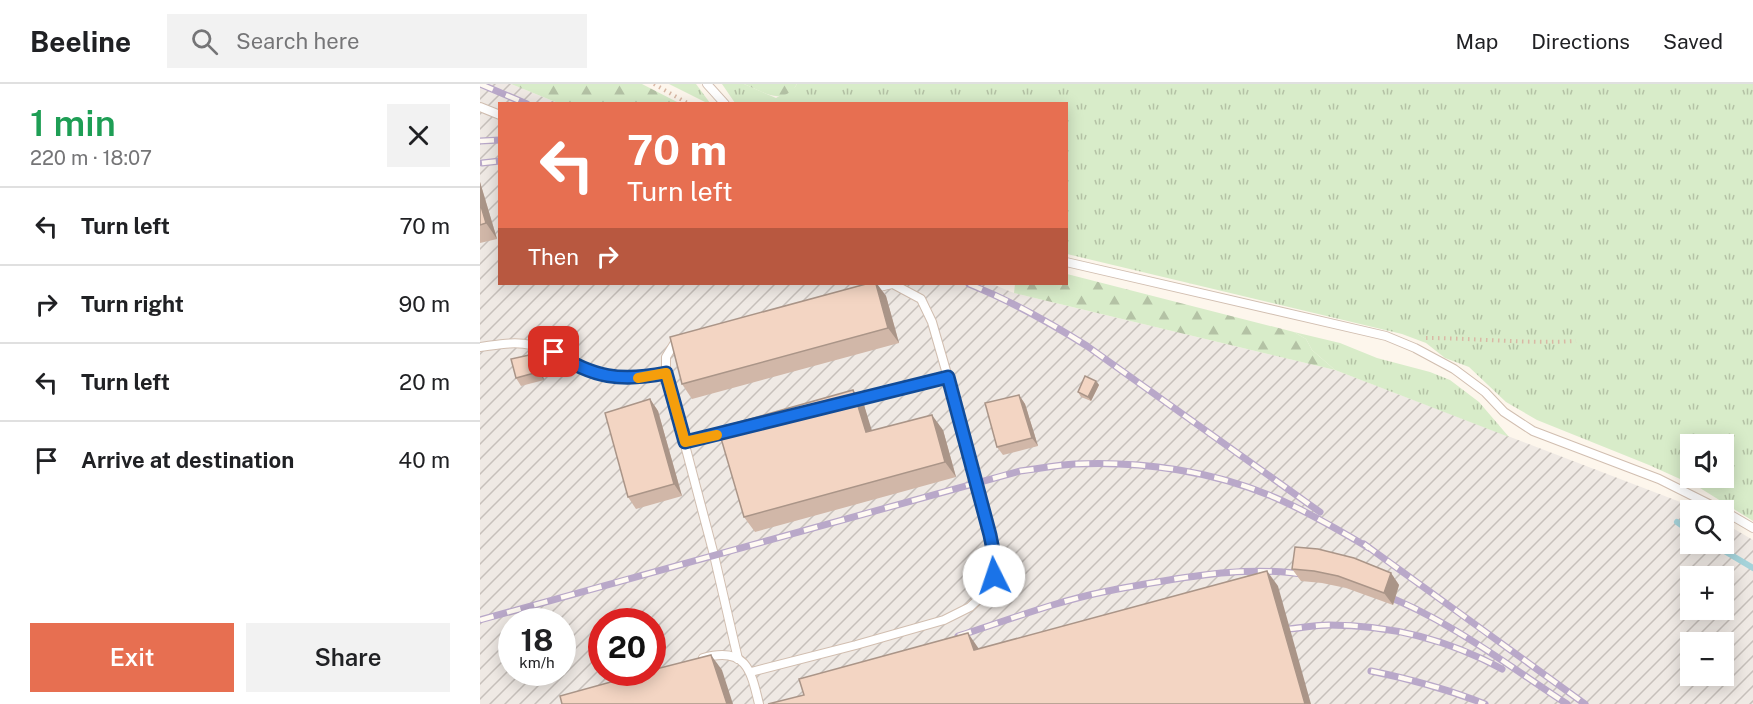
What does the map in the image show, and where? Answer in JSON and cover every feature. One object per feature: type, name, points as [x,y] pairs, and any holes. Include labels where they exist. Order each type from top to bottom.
[{"type":"lane","points":[[707,84],[723,102]]},
{"type":"lane","points":[[480,107],[498,114]]},
{"type":"lane","points":[[1068,262],[1386,336],[1415,348],[1454,369],[1485,392],[1503,412],[1533,431],[1659,479],[1700,500]]},
{"type":"lane","points":[[858,293],[889,285]]},
{"type":"lane","points":[[751,672],[944,620],[970,607],[987,591],[994,576],[993,550],[970,454],[932,322],[921,299],[895,285]]},
{"type":"lane","points":[[686,340],[674,344],[666,357],[666,373],[738,659]]},
{"type":"lane","points":[[480,347],[529,344],[554,352],[591,373],[619,378],[644,378],[666,373]]},
{"type":"lane","points":[[845,403],[948,377]]},
{"type":"lane","points":[[685,442],[730,431]]},
{"type":"lane","points":[[1734,518],[1753,528]]},
{"type":"lane","points":[[697,659],[724,654],[742,661],[751,672],[759,704]]},
{"type":"path","points":[[654,84],[686,102]]},
{"type":"path","points":[[1420,338],[1576,341]]},
{"type":"shaded area","points":[[480,84],[511,84],[556,102],[498,102],[498,285],[994,285],[1014,293],[1335,370],[1680,502],[1680,554],[1734,554],[1734,529],[1753,540],[1753,704],[480,704]]},
{"type":"green space","points":[[511,84],[642,84],[677,102],[556,102]]},
{"type":"green space","points":[[669,84],[696,84],[709,102]]},
{"type":"green space","points":[[722,84],[744,84],[776,98],[797,84],[1753,84],[1753,521],[1734,509],[1734,500],[1719,500],[1700,488],[1734,488],[1734,434],[1680,434],[1680,479],[1537,420],[1506,402],[1469,367],[1445,358],[1426,343],[1402,334],[1068,254],[1068,102],[734,102]]},
{"type":"green space","points":[[744,84],[797,84],[785,95],[772,96]]},
{"type":"green space","points":[[1068,274],[1294,332],[1306,339],[1312,350],[1335,370],[1014,293],[1015,285],[1068,285]]},
{"type":"green space","points":[[1294,332],[1340,343],[1377,358],[1430,372],[1450,380],[1479,402],[1509,437],[1335,370],[1312,350],[1306,339]]},
{"type":"building","points":[[480,203],[486,223],[480,225]]},
{"type":"building","points":[[862,285],[876,285],[888,328],[682,384],[670,337]]},
{"type":"building","points":[[534,354],[538,372],[516,378],[511,359]]},
{"type":"building","points":[[1085,376],[1096,381],[1088,397],[1078,392]]},
{"type":"building","points":[[853,390],[866,432],[932,415],[945,462],[744,517],[718,428]]},
{"type":"building","points":[[1019,395],[1032,438],[997,447],[985,403]]},
{"type":"building","points":[[650,399],[674,484],[628,497],[605,413]]},
{"type":"building","points":[[1295,547],[1318,549],[1354,558],[1391,573],[1384,593],[1338,576],[1292,569]]},
{"type":"building","points":[[1267,571],[1305,704],[768,704],[804,695],[799,679],[968,633],[974,650]]},
{"type":"building","points":[[711,655],[727,704],[562,704],[560,696],[596,686],[666,686],[666,666]]},
{"type":"waterway","points":[[1729,554],[1753,568]]},
{"type":"railway","points":[[480,84],[522,102]]},
{"type":"railway","points":[[480,141],[498,140]]},
{"type":"railway","points":[[482,163],[498,161]]},
{"type":"railway","points":[[971,285],[1030,312],[1087,346],[1320,512]]},
{"type":"railway","points":[[480,620],[1020,471],[1068,465],[1100,463],[1152,466],[1228,481],[1288,503],[1369,548]]},
{"type":"railway","points":[[1364,544],[1585,704]]},
{"type":"railway","points":[[958,636],[1066,601],[1157,582],[1209,574],[1243,572],[1278,572],[1312,576]]},
{"type":"railway","points":[[1379,593],[1453,629],[1567,704]]},
{"type":"railway","points":[[1288,629],[1329,625],[1397,631],[1440,642],[1502,669]]},
{"type":"railway","points":[[1371,671],[1428,685],[1485,704]]},
{"type":"slow traffic","points":[[638,378],[666,373],[685,442],[717,435]]},
{"type":"route","points":[[554,352],[591,373],[619,378],[644,378],[666,373],[685,442],[948,377],[990,535],[994,576]]}]
